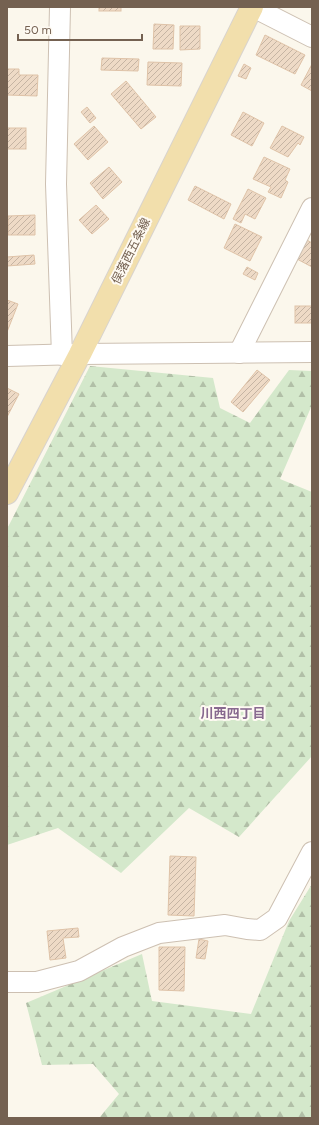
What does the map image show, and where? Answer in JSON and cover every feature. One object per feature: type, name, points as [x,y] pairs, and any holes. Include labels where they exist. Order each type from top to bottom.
[{"type":"main road","name":"俣落西五条線","points":[[7,493],[71,354],[253,7]]},
{"type":"street","points":[[60,7],[56,184],[71,354]]},
{"type":"street","points":[[253,7],[312,37]]},
{"type":"street","points":[[239,353],[312,208]]},
{"type":"street","points":[[7,356],[312,352]]},
{"type":"street","points":[[7,982],[37,982],[79,971],[123,947],[159,933],[225,925],[260,930],[277,918],[312,852]]},
{"type":"green space","points":[[90,366],[213,378],[220,408],[250,423],[289,370],[312,371],[312,405],[280,479],[312,492],[312,756],[239,837],[189,808],[121,873],[58,828],[7,845],[7,529]]},
{"type":"green space","points":[[312,884],[311,1118],[99,1118],[119,1094],[93,1064],[42,1065],[26,1003],[142,954],[152,1001],[251,1014],[289,921]]},
{"type":"building","points":[[99,7],[121,7],[121,11],[99,11]]},
{"type":"building","points":[[154,24],[174,25],[173,49],[153,49]]},
{"type":"building","points":[[180,26],[200,26],[200,49],[180,50]]},
{"type":"building","points":[[265,35],[305,55],[295,74],[256,55]]},
{"type":"building","points":[[102,58],[139,59],[138,71],[101,70]]},
{"type":"building","points":[[148,62],[182,63],[181,86],[147,85]]},
{"type":"building","points":[[244,64],[251,68],[246,79],[238,76]]},
{"type":"building","points":[[312,64],[312,91],[301,85]]},
{"type":"building","points":[[7,69],[19,69],[19,75],[38,75],[37,96],[7,95]]},
{"type":"building","points":[[126,81],[156,117],[141,129],[111,94]]},
{"type":"building","points":[[87,107],[96,118],[90,123],[81,112]]},
{"type":"building","points":[[243,112],[264,123],[252,146],[231,135]]},
{"type":"building","points":[[94,126],[108,142],[88,160],[74,144]]},
{"type":"building","points":[[282,126],[304,137],[300,145],[298,143],[288,157],[270,148]]},
{"type":"building","points":[[7,128],[26,128],[26,149],[7,149]]},
{"type":"building","points":[[264,157],[290,169],[285,180],[288,182],[281,198],[268,192],[271,187],[253,179]]},
{"type":"building","points":[[109,167],[122,182],[103,199],[90,183]]},
{"type":"building","points":[[195,186],[231,204],[224,219],[188,200]]},
{"type":"building","points":[[248,189],[266,198],[255,219],[245,214],[241,223],[233,219]]},
{"type":"building","points":[[96,205],[109,219],[92,234],[79,220]]},
{"type":"building","points":[[35,215],[35,235],[8,235],[8,216]]},
{"type":"building","points":[[235,224],[262,237],[250,261],[224,248]]},
{"type":"building","points":[[307,240],[312,243],[312,267],[297,259]]},
{"type":"building","points":[[34,255],[35,264],[7,266],[7,257]]},
{"type":"building","points":[[247,267],[258,273],[255,280],[243,274]]},
{"type":"building","points":[[7,300],[18,304],[7,332]]},
{"type":"building","points":[[295,306],[312,306],[312,323],[295,323]]},
{"type":"building","points":[[257,370],[270,380],[243,412],[231,402]]},
{"type":"building","points":[[7,388],[19,394],[7,417]]},
{"type":"building","points":[[170,856],[196,857],[194,916],[168,915]]},
{"type":"building","points":[[78,928],[79,937],[63,938],[66,958],[50,960],[47,931]]},
{"type":"building","points":[[199,939],[208,941],[205,959],[196,958]]},
{"type":"building","points":[[159,947],[185,947],[184,991],[159,990]]},
{"type":"district","name":"川西四丁目","points":[[233,713]]}]
